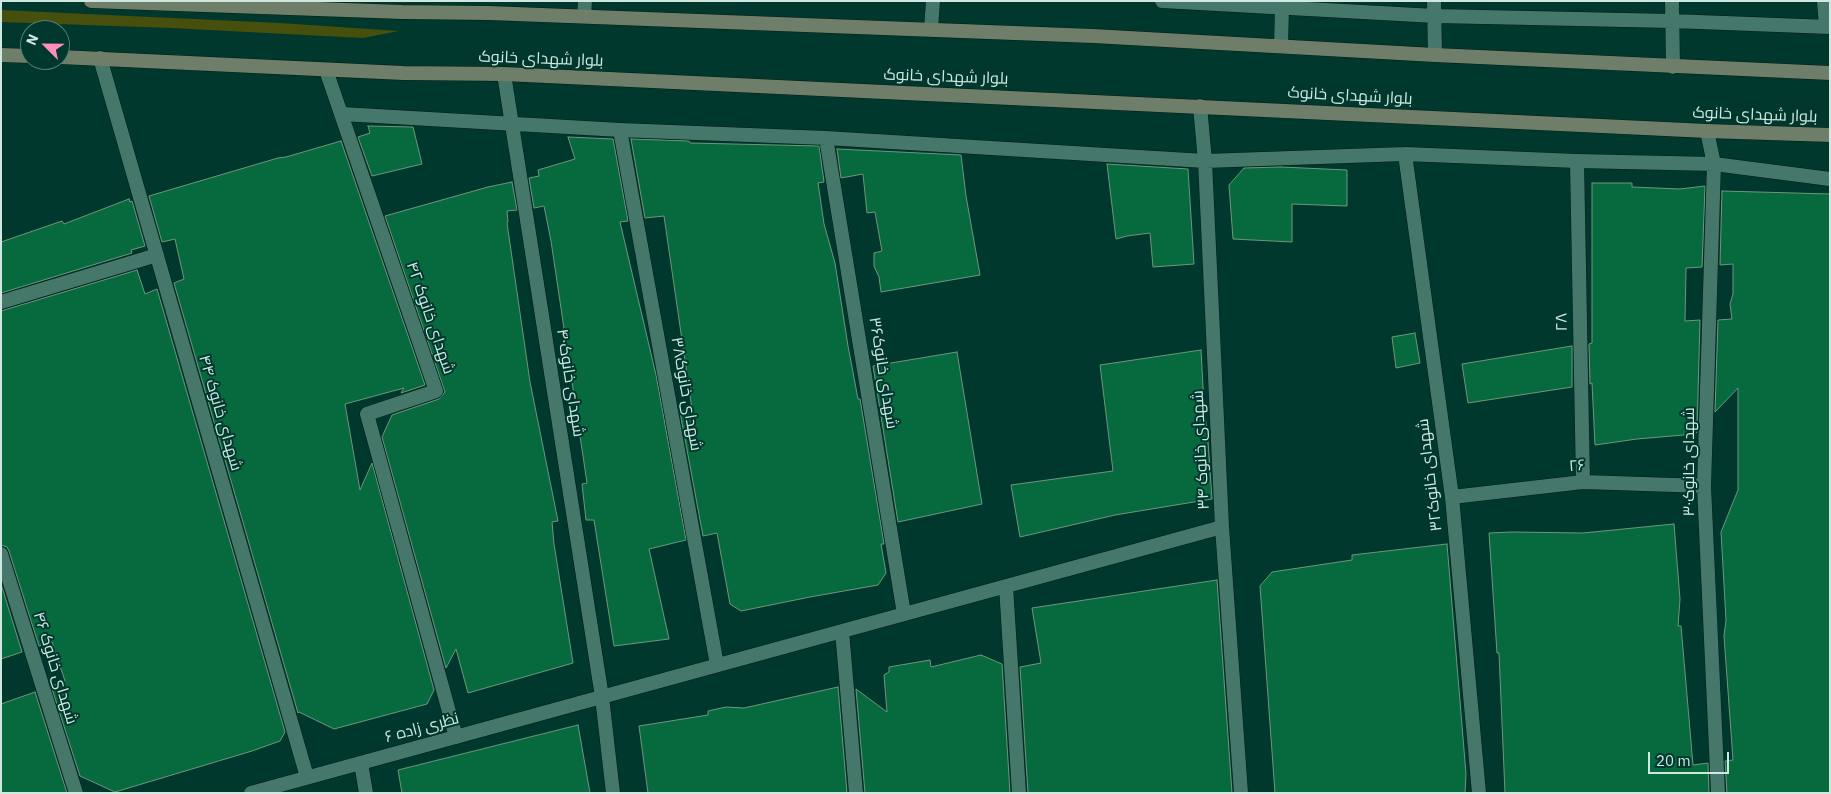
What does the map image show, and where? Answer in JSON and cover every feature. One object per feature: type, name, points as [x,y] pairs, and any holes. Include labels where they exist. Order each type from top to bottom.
[{"type":"main road","points":[[91,1],[931,29],[1673,67],[1830,73]]},
{"type":"main road","points":[[1,55],[20,56]]},
{"type":"main road","name":"بلوار شهدای خانوک","points":[[70,57],[403,73],[504,74],[1707,131],[1830,135]]},
{"type":"street","points":[[584,1],[584,16]]},
{"type":"street","points":[[931,29],[933,1]]},
{"type":"street","points":[[1162,1],[1435,16],[1672,21],[1828,27],[1824,1]]},
{"type":"street","points":[[1434,1],[1435,55]]},
{"type":"street","points":[[1672,1],[1673,67]]},
{"type":"street","points":[[1281,46],[1282,8]]},
{"type":"street","name":"۴۴ شهدای خانوک","points":[[100,58],[307,777]]},
{"type":"street","name":"شهدای خانوک ۴۲","points":[[326,70],[436,391],[367,414],[456,737]]},
{"type":"street","name":"شهدای خانوک۴۰","points":[[504,74],[602,697],[613,793]]},
{"type":"street","name":"۳۴ شهدای خانوک","points":[[1200,106],[1205,161],[1222,527],[1241,793]]},
{"type":"street","points":[[342,114],[620,130],[826,138],[1205,161],[1406,154],[1714,164],[1830,179]]},
{"type":"street","name":"شهدای خانوک۳۸","points":[[620,130],[717,665]]},
{"type":"street","name":"شهدای خانوک۳۰","points":[[1707,131],[1714,164],[1704,486],[1718,793]]},
{"type":"street","name":"شهدای خانوک۳۶","points":[[826,138],[904,614]]},
{"type":"street","name":"شهدای خانوک۳۲","points":[[1406,154],[1452,497],[1479,793]]},
{"type":"street","name":"۲۸","points":[[1577,161],[1583,482]]},
{"type":"street","points":[[1,302],[157,255]]},
{"type":"street","name":"۲۶","points":[[1452,497],[1583,482],[1704,486]]},
{"type":"street","name":"نظری زاده ۶","points":[[251,793],[1222,527]]},
{"type":"street","name":"۴۶ شهدای خانوک","points":[[1,554],[76,793]]},
{"type":"street","points":[[1006,586],[1019,793]]},
{"type":"street","points":[[842,631],[856,793]]},
{"type":"street","points":[[361,763],[366,793]]},
{"type":"green space","points":[[1,10],[280,23],[399,31],[363,38],[70,24],[70,20],[1,22]]},
{"type":"building","points":[[368,126],[413,127],[422,164],[372,176],[358,137],[370,133]]},
{"type":"building","points":[[568,137],[613,139],[628,221],[620,222],[656,375],[686,540],[649,549],[669,639],[614,646],[594,520],[586,520],[582,484],[587,483],[551,241],[544,206],[534,208],[529,178],[539,176],[538,170],[575,159]]},
{"type":"building","points":[[631,139],[689,141],[690,143],[819,146],[824,182],[818,183],[824,224],[835,263],[884,544],[881,544],[886,573],[878,585],[741,611],[730,604],[717,533],[703,536],[680,412],[692,409],[664,216],[645,218]]},
{"type":"building","points":[[341,141],[425,385],[401,393],[404,388],[345,404],[360,490],[372,463],[434,690],[427,704],[334,729],[298,713],[174,283],[184,279],[175,239],[162,242],[149,196]]},
{"type":"building","points":[[837,149],[961,155],[980,275],[881,292],[879,277],[874,266],[874,253],[882,251],[875,212],[867,213],[863,174],[841,178]]},
{"type":"building","points":[[1107,164],[1188,169],[1194,264],[1153,267],[1150,233],[1116,239]]},
{"type":"building","points":[[1281,167],[1347,170],[1347,206],[1292,204],[1292,242],[1233,239],[1229,185],[1244,168]]},
{"type":"building","points":[[512,182],[517,210],[507,211],[507,223],[530,382],[558,521],[552,522],[554,544],[573,663],[468,693],[456,649],[446,668],[382,437],[392,415],[439,399],[445,392],[385,216]]},
{"type":"building","points":[[1592,183],[1632,183],[1632,187],[1680,189],[1705,186],[1702,267],[1686,268],[1685,321],[1700,320],[1697,432],[1695,434],[1595,445],[1589,344],[1592,343]]},
{"type":"building","points":[[1722,191],[1830,194],[1830,793],[1727,793],[1725,761],[1733,760],[1724,636],[1726,620],[1721,532],[1738,490],[1738,388],[1715,412],[1718,320],[1732,319],[1730,304],[1733,294],[1733,264],[1720,265]]},
{"type":"building","points":[[129,199],[130,202],[132,201],[145,246],[131,250],[132,253],[1,293],[1,242],[62,221],[64,224]]},
{"type":"building","points":[[137,270],[145,294],[157,289],[285,732],[280,741],[252,751],[115,792],[80,776],[51,686],[65,681],[52,642],[39,646],[9,551],[7,547],[1,545],[1,311]]},
{"type":"building","points":[[1415,333],[1420,363],[1396,368],[1392,337]]},
{"type":"building","points":[[1572,346],[1572,387],[1468,403],[1462,364]]},
{"type":"building","points":[[1201,350],[1212,499],[1115,515],[1020,537],[1011,485],[1113,471],[1100,365]]},
{"type":"building","points":[[957,352],[982,504],[898,522],[873,366]]},
{"type":"building","points":[[1674,524],[1680,599],[1678,626],[1681,626],[1693,765],[1708,763],[1709,793],[1505,793],[1499,653],[1497,653],[1489,533],[1583,533]]},
{"type":"building","points":[[1447,544],[1466,774],[1465,793],[1275,793],[1260,586],[1272,572],[1352,560],[1352,555]]},
{"type":"building","points":[[1217,580],[1232,793],[1028,793],[1020,667],[1041,663],[1032,608]]},
{"type":"building","points":[[1,584],[22,652],[1,659]]},
{"type":"building","points":[[981,655],[1002,664],[1010,793],[865,793],[856,689],[887,712],[884,675],[889,672],[889,667],[930,660],[931,667]]},
{"type":"building","points":[[838,687],[847,793],[648,793],[639,726],[708,715],[708,711],[726,707],[744,708]]},
{"type":"building","points":[[35,692],[67,793],[1,793],[1,704]]},
{"type":"building","points":[[578,725],[590,793],[402,793],[398,770]]}]
